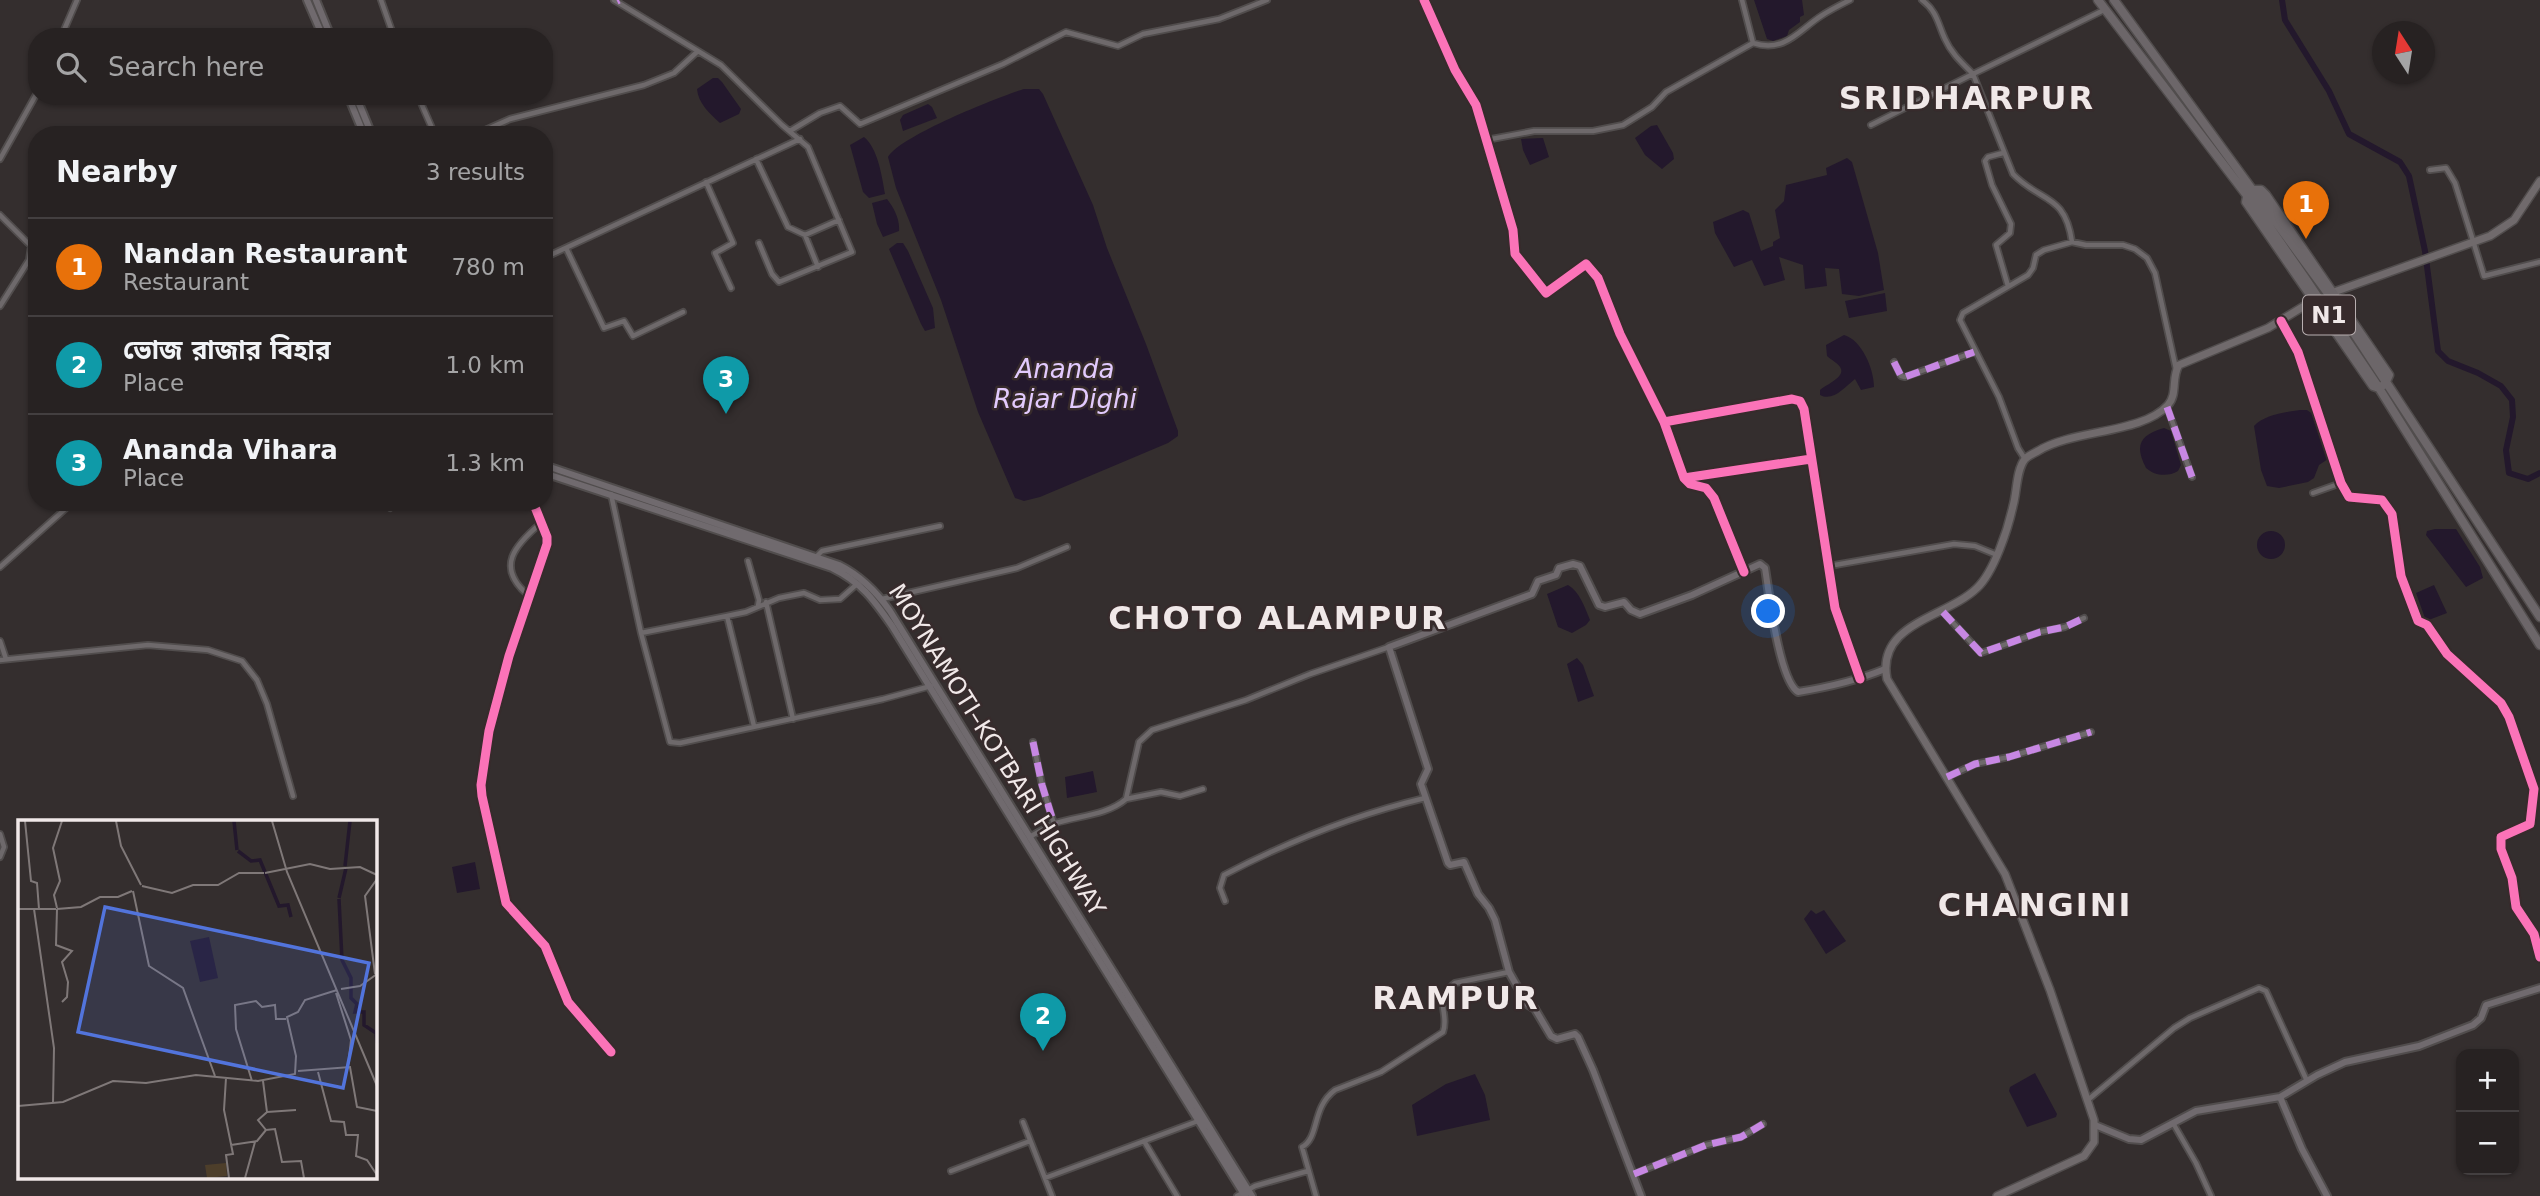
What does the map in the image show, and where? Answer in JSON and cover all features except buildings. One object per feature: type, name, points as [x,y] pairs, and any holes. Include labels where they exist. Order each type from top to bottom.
[{"type":"highway","name":"N1","points":[[2098,0],[2247,197],[2382,386],[2540,617]]},
{"type":"highway","name":"N1","points":[[2114,0],[2329,295],[2540,645]]},
{"type":"highway","points":[[2261,190],[2266,195],[2389,375],[2382,386],[2373,386],[2369,381],[2246,202],[2247,197],[2261,190]]},
{"type":"main road","points":[[307,0],[319,28]]},
{"type":"main road","points":[[316,0],[327,28]]},
{"type":"main road","points":[[352,105],[360,126]]},
{"type":"main road","points":[[360,105],[368,126]]},
{"type":"main road","points":[[2334,292],[2473,243],[2503,229],[2514,220],[2540,181]]},
{"type":"main road","points":[[1997,1196],[2084,1156],[2094,1142],[2095,1125],[2089,1099],[2005,874],[1887,679],[1886,658],[1905,629],[1954,606],[1979,587],[1997,555],[2013,508],[2025,459],[2051,444],[2079,435],[2124,427],[2167,407],[2173,396],[2176,369],[2187,360],[2281,321],[2314,300]]},
{"type":"main road","points":[[2281,321],[2298,352],[2342,483],[2349,496],[2375,498],[2388,505],[2397,537],[2401,576],[2418,621],[2427,625],[2447,654],[2501,703],[2509,717],[2534,789],[2533,813],[2530,824],[2501,837],[2501,849],[2512,878],[2516,907],[2534,934],[2540,957]]},
{"type":"main road","name":"MOYNAMOTI–KOTBARI HIGHWAY","points":[[553,469],[612,493]]},
{"type":"main road","name":"MOYNAMOTI–KOTBARI HIGHWAY","points":[[553,475],[839,565],[861,577],[882,599],[932,686],[1245,1194]]},
{"type":"main road","name":"MOYNAMOTI–KOTBARI HIGHWAY","points":[[814,559],[858,583],[878,605],[1031,836],[1245,1194]]},
{"type":"main road","points":[[1641,1196],[1578,1037],[1575,1034],[1557,1039],[1551,1036],[1535,1009],[1527,1004],[1509,972],[1489,908],[1478,894],[1464,862],[1448,864],[1421,784],[1428,769],[1389,647],[1532,594],[1538,581],[1556,575],[1559,568],[1573,564],[1580,566],[1599,605],[1605,607],[1625,603],[1640,614],[1692,595],[1760,564],[1765,568],[1785,672],[1795,690],[1798,692],[1830,687],[1860,679],[1885,668]]},
{"type":"main road","points":[[2095,1125],[2135,1140],[2150,1137],[2196,1111],[2280,1097],[2345,1062],[2419,1046],[2461,1030],[2478,1021],[2486,1005],[2540,988]]},
{"type":"main road","points":[[2280,1097],[2302,1149],[2327,1196]]},
{"type":"street","points":[[65,28],[77,0]]},
{"type":"street","points":[[381,0],[391,28]]},
{"type":"street","points":[[616,0],[721,65],[800,139],[812,155],[852,252],[779,282],[772,274],[759,243]]},
{"type":"street","points":[[790,131],[820,113],[840,106],[860,124],[1003,64],[1066,32],[1118,46],[1143,34],[1219,19],[1267,0]]},
{"type":"street","points":[[1424,0],[1455,70],[1476,105],[1513,230],[1513,250],[1518,260],[1546,293],[1583,264],[1598,278],[1620,334],[1664,422],[1685,478],[1690,484],[1706,488],[1714,498],[1744,572]]},
{"type":"street","points":[[1742,0],[1753,43]]},
{"type":"street","points":[[1486,140],[1534,131],[1593,131],[1623,125],[1652,107],[1666,92],[1753,43],[1764,47],[1791,39],[1818,18],[1850,0]]},
{"type":"street","points":[[1922,0],[1939,20],[1943,36],[1953,53],[1973,74],[2013,174],[2022,183],[2060,206],[2065,215],[2071,242]]},
{"type":"street","points":[[1871,125],[2105,9]]},
{"type":"street","points":[[494,126],[510,119],[644,85],[674,73],[698,51]]},
{"type":"street","points":[[0,159],[30,105]]},
{"type":"street","points":[[422,105],[431,126]]},
{"type":"street","points":[[553,254],[800,139]]},
{"type":"street","points":[[2003,153],[1988,157],[1985,161],[1992,185],[2011,224],[2010,233],[1996,245],[2008,286]]},
{"type":"street","points":[[756,159],[788,227],[805,236],[818,267]]},
{"type":"street","points":[[2430,170],[2446,168],[2455,183],[2484,276],[2540,262]]},
{"type":"street","points":[[706,182],[733,243],[715,253],[731,288]]},
{"type":"street","points":[[0,215],[28,243]]},
{"type":"street","points":[[805,236],[839,220]]},
{"type":"street","points":[[2025,459],[2018,448],[1999,397],[1960,320],[1963,313],[2028,275],[2036,255],[2044,250],[2071,242],[2086,245],[2123,245],[2135,249],[2147,258],[2155,273],[2176,369]]},
{"type":"street","points":[[566,248],[604,328],[624,321],[633,336],[683,313]]},
{"type":"street","points":[[0,306],[28,262]]},
{"type":"street","points":[[1894,362],[1901,376],[1905,377],[1975,352]]},
{"type":"street","points":[[1664,422],[1792,399],[1800,401],[1804,409],[1837,617],[1860,679]]},
{"type":"street","points":[[2167,407],[2192,477]]},
{"type":"street","points":[[1685,478],[1811,460]]},
{"type":"street","points":[[2313,493],[2342,483]]},
{"type":"street","points":[[612,493],[641,633],[670,742],[680,743],[793,719],[932,686]]},
{"type":"street","points":[[0,566],[63,511]]},
{"type":"street","points":[[536,511],[547,544],[528,595],[489,731],[481,785],[482,796],[506,903],[545,946],[568,1002],[611,1052]]},
{"type":"street","points":[[528,595],[513,581],[512,558],[522,540],[541,523]]},
{"type":"street","points":[[814,559],[822,551],[940,526]]},
{"type":"street","points":[[1829,566],[1954,544],[1975,546],[1997,555]]},
{"type":"street","points":[[882,599],[1017,568],[1067,547]]},
{"type":"street","points":[[748,561],[759,600],[757,607]]},
{"type":"street","points":[[641,633],[727,616],[766,602],[807,592],[820,600],[840,599],[858,583]]},
{"type":"street","points":[[766,602],[793,719]]},
{"type":"street","points":[[1942,611],[1981,653],[2040,632],[2065,627],[2084,618]]},
{"type":"street","points":[[727,616],[754,726]]},
{"type":"street","points":[[0,641],[6,659]]},
{"type":"street","points":[[0,660],[148,645],[208,650],[242,661],[257,681],[267,704],[293,796]]},
{"type":"street","points":[[1031,836],[1054,824],[1086,817],[1121,804],[1126,799],[1139,742],[1152,730],[1246,701],[1310,674],[1389,647]]},
{"type":"street","points":[[1947,777],[1975,764],[2009,757],[2091,732]]},
{"type":"street","points":[[1033,742],[1054,824]]},
{"type":"street","points":[[1126,799],[1161,792],[1180,796],[1203,789]]},
{"type":"street","points":[[1225,901],[1220,888],[1224,875],[1267,852],[1346,820],[1425,798]]},
{"type":"street","points":[[0,834],[4,847],[0,857]]},
{"type":"street","points":[[1316,1196],[1302,1147],[1312,1139],[1318,1112],[1329,1094],[1381,1072],[1443,1032],[1445,1024],[1442,1002],[1449,988],[1455,983],[1509,972]]},
{"type":"street","points":[[2089,1099],[2174,1028],[2190,1018],[2259,988],[2266,991],[2307,1081]]},
{"type":"street","points":[[1045,1178],[1199,1121]]},
{"type":"street","points":[[1023,1122],[1052,1196]]},
{"type":"street","points":[[2173,1123],[2201,1172],[2211,1196]]},
{"type":"street","points":[[1634,1174],[1706,1145],[1741,1137],[1763,1124]]},
{"type":"street","points":[[951,1171],[1030,1141]]},
{"type":"street","points":[[1144,1141],[1177,1196]]},
{"type":"street","points":[[1245,1194],[1308,1171]]},
{"type":"water","points":[[1754,0],[1802,0],[1804,15],[1800,17],[1800,22],[1789,30],[1787,36],[1773,41],[1767,39]]},
{"type":"water","points":[[713,78],[722,82],[741,109],[739,114],[720,123],[702,104],[697,89]]},
{"type":"water","name":"Ananda Rajar Dighi","points":[[1024,89],[1039,89],[1043,94],[1093,205],[1178,436],[1168,443],[1040,497],[1024,501],[1015,498],[978,412],[941,300],[896,188],[888,157],[896,148],[929,128]]},
{"type":"water","points":[[928,104],[937,118],[903,131],[900,120],[903,115]]},
{"type":"water","points":[[1657,125],[1674,159],[1662,169],[1645,155],[1635,138],[1651,126]]},
{"type":"water","points":[[864,137],[876,155],[885,194],[869,198],[863,192],[850,145]]},
{"type":"water","points":[[1543,138],[1549,157],[1530,165],[1521,139]]},
{"type":"water","points":[[1847,158],[1852,162],[1878,253],[1884,290],[1859,296],[1842,294],[1839,269],[1825,268],[1827,286],[1805,289],[1803,265],[1779,257],[1785,280],[1764,286],[1752,260],[1734,267],[1715,233],[1713,222],[1743,210],[1749,213],[1761,251],[1773,246],[1773,242],[1780,238],[1775,210],[1784,201],[1786,185],[1827,175],[1826,168]]},
{"type":"water","points":[[887,199],[899,222],[899,231],[883,237],[872,203]]},
{"type":"water","points":[[897,243],[903,243],[908,251],[933,308],[935,328],[925,331],[921,324],[889,249]]},
{"type":"water","points":[[1885,293],[1887,311],[1849,318],[1845,301]]},
{"type":"water","points":[[1844,335],[1856,343],[1866,356],[1874,387],[1861,390],[1855,379],[1834,395],[1825,397],[1820,395],[1820,390],[1841,372],[1839,365],[1827,356],[1826,345]]},
{"type":"water","points":[[2307,410],[2315,416],[2328,459],[2319,465],[2314,478],[2308,482],[2279,488],[2267,486],[2261,470],[2254,426],[2269,417]]},
{"type":"water","points":[[2164,428],[2171,431],[2181,465],[2178,471],[2166,475],[2153,473],[2146,468],[2140,453],[2141,442],[2149,434]]},
{"type":"water","points":[[2456,529],[2480,567],[2483,578],[2466,587],[2426,535],[2427,531]]},
{"type":"water","points":[[2271,531],[2281,535],[2285,545],[2281,555],[2271,559],[2261,555],[2257,545],[2261,535]]},
{"type":"water","points":[[1568,585],[1579,596],[1590,620],[1572,633],[1558,627],[1547,594]]},
{"type":"water","points":[[2434,585],[2447,613],[2426,621],[2416,593]]},
{"type":"water","points":[[1577,658],[1583,665],[1594,696],[1578,702],[1567,664]]},
{"type":"water","points":[[1093,771],[1097,792],[1067,798],[1065,777]]},
{"type":"water","points":[[475,862],[480,889],[457,893],[452,867]]},
{"type":"water","points":[[1811,910],[1816,914],[1824,910],[1846,941],[1826,954],[1804,919]]},
{"type":"water","points":[[2035,1073],[2057,1114],[2056,1117],[2027,1127],[2009,1091],[2010,1087]]},
{"type":"water","points":[[1475,1074],[1485,1095],[1490,1120],[1417,1136],[1412,1105],[1446,1084]]},
{"type":"waterway","points":[[2282,0],[2285,20],[2329,91],[2349,134],[2400,162],[2409,176],[2425,251],[2438,351],[2448,361],[2501,386],[2512,400],[2513,417],[2506,450],[2509,473],[2528,479],[2540,473]]},
{"type":"marked path","points":[[1894,362],[1901,376],[1905,377],[1974,352]]},
{"type":"marked path","points":[[2167,407],[2192,477]]},
{"type":"marked path","points":[[1943,612],[1981,653],[2040,632],[2065,627],[2084,618]]},
{"type":"marked path","points":[[1947,777],[1975,764],[2009,757],[2091,732]]},
{"type":"marked path","points":[[1033,742],[1054,824]]},
{"type":"marked path","points":[[1634,1174],[1706,1145],[1741,1137],[1763,1124]]},
{"type":"cycle path","points":[[1424,0],[1455,70],[1476,105],[1513,230],[1515,254],[1546,293],[1586,264],[1598,278],[1620,334],[1664,422]]},
{"type":"cycle path","points":[[2281,321],[2298,352],[2341,483],[2349,497],[2382,500],[2392,514],[2401,576],[2418,621],[2427,625],[2447,654],[2501,703],[2509,717],[2534,789],[2530,824],[2501,837],[2501,849],[2512,878],[2516,907],[2534,934],[2540,957]]},
{"type":"cycle path","points":[[1744,572],[1714,498],[1706,488],[1690,484],[1684,478],[1664,422],[1792,399],[1800,401],[1804,409],[1835,608],[1860,679]]},
{"type":"cycle path","points":[[1684,478],[1811,459]]},
{"type":"cycle path","points":[[537,511],[547,537],[547,544],[509,656],[489,731],[481,785],[482,796],[506,903],[545,946],[568,1002],[611,1052]]},
{"type":"place","name":"Nandan Restaurant","points":[[2306,239]]},
{"type":"place","name":"Ananda Vihara","points":[[726,414]]},
{"type":"place","name":"ভোজ রাজার বিহার","points":[[1043,1051]]},
{"type":"district","name":"SRIDHARPUR","points":[[1967,98]]},
{"type":"district","name":"CHOTO ALAMPUR","points":[[1278,618]]},
{"type":"district","name":"CHANGINI","points":[[2035,905]]},
{"type":"district","name":"RAMPUR","points":[[1456,998]]}]
